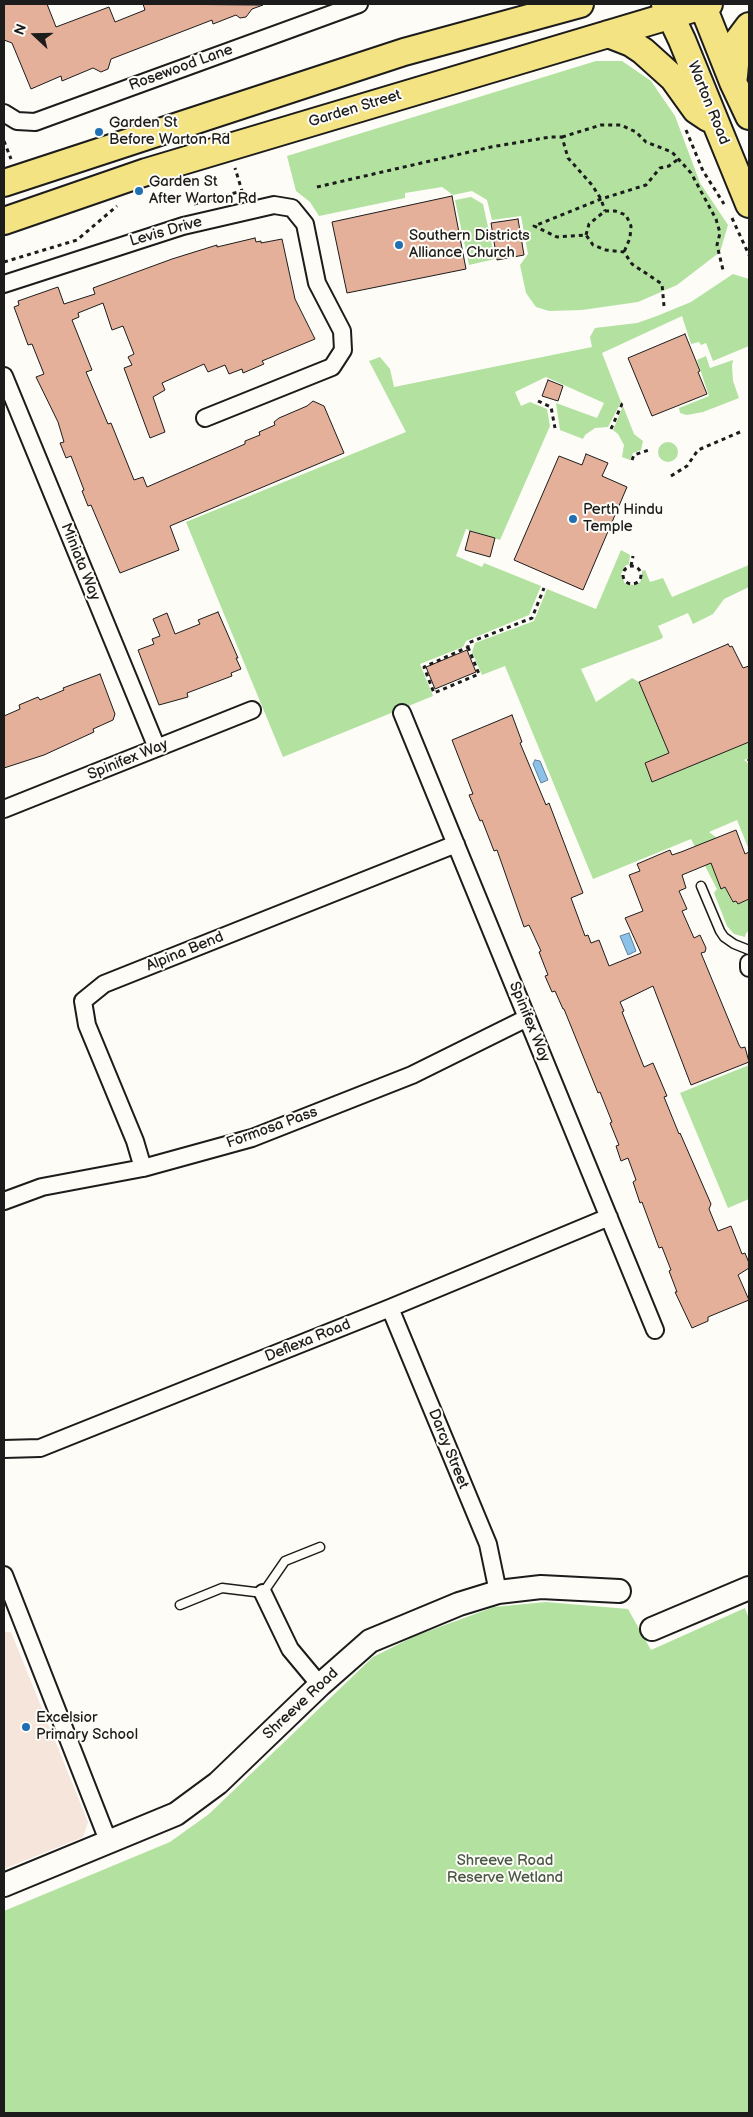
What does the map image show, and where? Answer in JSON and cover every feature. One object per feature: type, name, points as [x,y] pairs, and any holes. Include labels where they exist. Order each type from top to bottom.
[{"type":"main road","points":[[8,174],[404,52],[476,32],[537,11],[580,4]]},
{"type":"main road","name":"Garden Street","points":[[4,221],[146,172],[608,34],[667,9],[705,4]]},
{"type":"main road","name":"Warton Road","points":[[705,4],[733,82],[749,115]]},
{"type":"main road","name":"Warton Road","points":[[667,9],[717,125],[735,208]]},
{"type":"main road","points":[[733,82],[737,42],[749,26]]},
{"type":"main road","points":[[608,34],[631,42],[643,51],[673,78],[696,110],[717,125]]},
{"type":"street","name":"Rosewood Lane","points":[[4,113],[16,121],[35,122],[359,4]]},
{"type":"street","name":"Levis Drive","points":[[4,284],[183,226],[274,205],[292,208],[305,224],[317,283],[342,331],[343,350],[332,367],[205,418]]},
{"type":"street","name":"Miniata Way","points":[[4,376],[157,748]]},
{"type":"street","name":"Spinifex Way","points":[[4,808],[252,710]]},
{"type":"street","name":"Spinifex Way","points":[[402,713],[655,1330]]},
{"type":"street","name":"Alpina Bend","points":[[143,1168],[135,1141],[87,1025],[83,1001],[104,984],[456,844]]},
{"type":"street","points":[[749,963],[749,968]]},
{"type":"street","name":"Formosa Pass","points":[[4,1201],[42,1187],[143,1168],[252,1138],[412,1075],[527,1018]]},
{"type":"street","name":"Deflexa Road","points":[[4,1449],[40,1448],[390,1308],[609,1217]]},
{"type":"street","name":"Darcy Street","points":[[390,1308],[488,1544],[498,1592]]},
{"type":"street","points":[[4,1575],[109,1842]]},
{"type":"street","name":"Shreeve Road","points":[[4,1885],[176,1814],[211,1788],[320,1685],[370,1641],[459,1604],[498,1592],[541,1587],[619,1591]]},
{"type":"street","points":[[652,1628],[749,1588]]},
{"type":"street","points":[[263,1593],[290,1649],[320,1685]]},
{"type":"lane","points":[[701,886],[724,937],[734,944],[749,950]]},
{"type":"lane","points":[[180,1605],[222,1588],[263,1593],[285,1561],[320,1547]]},
{"type":"path","points":[[683,123],[703,171],[735,208],[749,255]]},
{"type":"path","points":[[317,187],[491,148],[550,137],[562,137],[601,126],[620,125],[636,132],[646,142],[672,152],[691,173],[716,219],[720,233],[717,246],[723,270]]},
{"type":"path","points":[[562,137],[568,158],[592,185],[606,210]]},
{"type":"path","points":[[4,141],[8,174]]},
{"type":"path","points":[[586,235],[557,237],[534,226],[601,199],[646,185],[660,168],[669,166],[678,160]]},
{"type":"path","points":[[228,170],[244,166]]},
{"type":"path","points":[[191,205],[242,191],[235,168]]},
{"type":"path","points":[[4,262],[77,240],[122,202]]},
{"type":"path","points":[[586,235],[589,224],[606,210]]},
{"type":"path","points":[[606,210],[626,215],[631,226],[630,238],[624,252]]},
{"type":"path","points":[[586,235],[593,245],[606,250],[624,252],[632,264],[662,284],[664,306]]},
{"type":"path","points":[[538,400],[551,407],[555,428]]},
{"type":"path","points":[[611,429],[622,404],[626,402]]},
{"type":"path","points":[[671,476],[687,466],[698,450],[740,432]]},
{"type":"path","points":[[632,460],[634,455],[649,450]]},
{"type":"path","points":[[631,566],[633,556]]},
{"type":"path","points":[[631,566],[639,570],[641,575],[639,580],[634,583],[629,583],[624,579],[626,568],[631,566]]},
{"type":"path","points":[[639,570],[643,567]]},
{"type":"path","points":[[468,647],[424,667],[434,693],[479,674],[468,643],[532,618],[544,588]]},
{"type":"shaded area","name":"Excelsior Primary School","points":[[4,1632],[11,1632],[88,1822],[83,1837],[4,1869]]},
{"type":"green space","points":[[596,61],[622,61],[651,81],[675,116],[700,183],[728,225],[720,252],[677,285],[638,302],[582,310],[549,311],[536,307],[526,293],[520,265],[528,254],[521,216],[492,220],[487,200],[472,191],[453,195],[442,187],[405,193],[405,198],[319,216],[310,202],[296,191],[287,156]]},
{"type":"green space","points":[[471,197],[483,204],[495,259],[469,265],[455,200]]},
{"type":"green space","points":[[733,274],[749,279],[749,346],[713,361],[706,343],[701,345],[699,342],[691,344],[682,316],[602,353],[621,402],[608,427],[595,428],[585,435],[583,439],[560,430],[556,403],[597,418],[604,403],[546,377],[515,392],[521,406],[530,402],[547,409],[550,426],[500,540],[466,529],[456,556],[482,567],[484,563],[541,586],[529,615],[466,641],[463,647],[420,664],[433,696],[283,757],[186,522],[406,432],[369,361],[380,357],[390,369],[394,387],[592,347],[590,337],[595,328],[637,323],[657,316],[691,302]]},
{"type":"green space","points":[[706,356],[710,368],[733,360],[733,381],[739,398],[703,412],[687,415],[680,413],[679,408],[709,396],[697,360]]},
{"type":"green space","points":[[623,406],[634,434],[643,441],[641,450],[633,453],[630,460],[622,457],[624,445],[618,434],[613,430]]},
{"type":"green space","points":[[668,442],[675,445],[678,452],[675,459],[668,462],[661,459],[658,452],[661,445]]},
{"type":"green space","points":[[621,550],[630,555],[629,564],[625,566],[621,574],[625,584],[635,585],[639,583],[642,579],[642,571],[645,570],[650,582],[663,578],[672,597],[749,565],[749,587],[724,599],[713,614],[693,624],[688,613],[658,626],[663,637],[661,639],[581,669],[596,702],[632,678],[639,682],[669,753],[645,763],[652,782],[749,742],[749,758],[744,760],[749,767],[749,850],[737,820],[709,832],[717,838],[707,865],[713,862],[721,888],[725,887],[732,902],[737,901],[738,904],[748,900],[747,895],[749,894],[749,931],[745,937],[734,934],[727,926],[714,893],[717,889],[691,839],[593,879],[505,666],[482,675],[472,652],[475,643],[534,621],[547,589],[596,609]]},
{"type":"green space","points":[[749,1065],[749,1199],[728,1208],[680,1093]]},
{"type":"green space","name":"Shreeve Road Reserve Wetland","points":[[546,1602],[628,1609],[651,1650],[745,1608],[749,1619],[749,2113],[4,2113],[4,1911],[170,1842],[209,1814],[373,1657],[415,1636],[494,1607]]},
{"type":"water","points":[[535,760],[540,761],[548,780],[541,783],[533,764]]},
{"type":"water","points":[[629,933],[636,951],[628,955],[620,936]]},
{"type":"building","points":[[4,4],[47,4],[56,27],[109,7],[115,22],[145,10],[143,4],[263,5],[252,9],[246,17],[240,18],[236,15],[213,24],[212,20],[111,59],[108,69],[101,72],[93,68],[62,81],[61,76],[31,89],[12,43],[4,40]]},
{"type":"building","name":"Southern Districts Alliance Church","points":[[452,196],[466,269],[347,293],[332,222]]},
{"type":"building","points":[[518,219],[524,255],[497,260],[491,223]]},
{"type":"building","points":[[255,238],[256,242],[261,241],[261,243],[282,239],[295,299],[315,339],[262,361],[264,364],[243,373],[242,369],[229,374],[225,365],[208,372],[204,364],[162,383],[165,390],[153,397],[165,432],[150,438],[124,368],[132,365],[128,357],[134,354],[123,326],[112,330],[103,303],[78,313],[79,317],[72,320],[92,370],[86,372],[108,424],[111,423],[134,480],[143,477],[147,487],[245,444],[245,441],[260,435],[259,432],[275,425],[274,422],[279,418],[307,406],[313,401],[324,406],[344,453],[170,526],[179,550],[120,573],[91,505],[88,506],[71,456],[66,458],[60,443],[64,442],[58,422],[36,377],[44,374],[32,344],[28,345],[14,307],[19,305],[18,301],[58,287],[64,304],[95,294],[93,288],[172,259],[217,245],[217,247]]},
{"type":"building","points":[[685,334],[707,394],[652,416],[628,358]]},
{"type":"building","points":[[548,380],[563,386],[558,401],[542,396]]},
{"type":"building","name":"Perth Hindu Temple","points":[[586,454],[608,463],[602,476],[627,487],[583,590],[514,560],[559,456],[582,465]]},
{"type":"building","points":[[470,531],[495,538],[490,557],[465,550]]},
{"type":"building","points":[[218,612],[241,669],[231,673],[232,676],[187,693],[188,697],[159,705],[138,650],[154,644],[152,639],[160,636],[153,619],[167,613],[175,634],[200,624],[198,620]]},
{"type":"building","points":[[728,644],[730,647],[732,646],[743,668],[749,666],[749,742],[652,782],[645,763],[669,753],[639,682]]},
{"type":"building","points":[[467,650],[476,672],[435,689],[426,667]]},
{"type":"building","points":[[100,674],[115,714],[113,720],[93,729],[94,732],[44,755],[4,768],[4,716],[20,709],[19,705],[38,697],[40,700],[64,690],[63,688]]},
{"type":"building","points":[[512,715],[522,742],[520,743],[546,805],[549,803],[583,893],[571,898],[585,936],[588,935],[591,943],[599,940],[609,966],[641,953],[625,918],[643,911],[629,875],[640,871],[637,864],[670,850],[672,855],[681,852],[736,830],[745,854],[749,852],[749,899],[738,904],[736,901],[733,902],[725,887],[721,889],[711,863],[682,875],[686,888],[679,891],[687,909],[682,911],[694,938],[700,935],[706,948],[705,952],[701,953],[739,1045],[741,1048],[745,1047],[749,1062],[691,1085],[653,986],[620,1002],[624,1011],[622,1012],[644,1067],[653,1063],[667,1096],[664,1097],[679,1134],[711,1204],[709,1209],[718,1231],[731,1226],[742,1254],[745,1253],[749,1263],[749,1268],[738,1275],[749,1300],[708,1317],[708,1321],[692,1328],[675,1292],[677,1292],[669,1271],[671,1270],[662,1247],[659,1248],[642,1202],[640,1203],[633,1182],[636,1180],[628,1158],[621,1161],[616,1146],[619,1145],[610,1123],[612,1122],[600,1092],[598,1093],[564,1009],[555,991],[552,992],[545,976],[548,975],[539,952],[541,951],[529,925],[524,927],[497,850],[494,851],[482,820],[480,821],[469,795],[473,794],[452,740]]},
{"type":"place","name":"Garden St Before Warton Rd","points":[[99,132]]},
{"type":"place","name":"Garden St After Warton Rd","points":[[139,191]]},
{"type":"place","name":"Southern Districts Alliance Church","points":[[399,245]]},
{"type":"place","name":"Perth Hindu Temple","points":[[573,519]]},
{"type":"place","name":"Excelsior Primary School","points":[[26,1727]]}]
